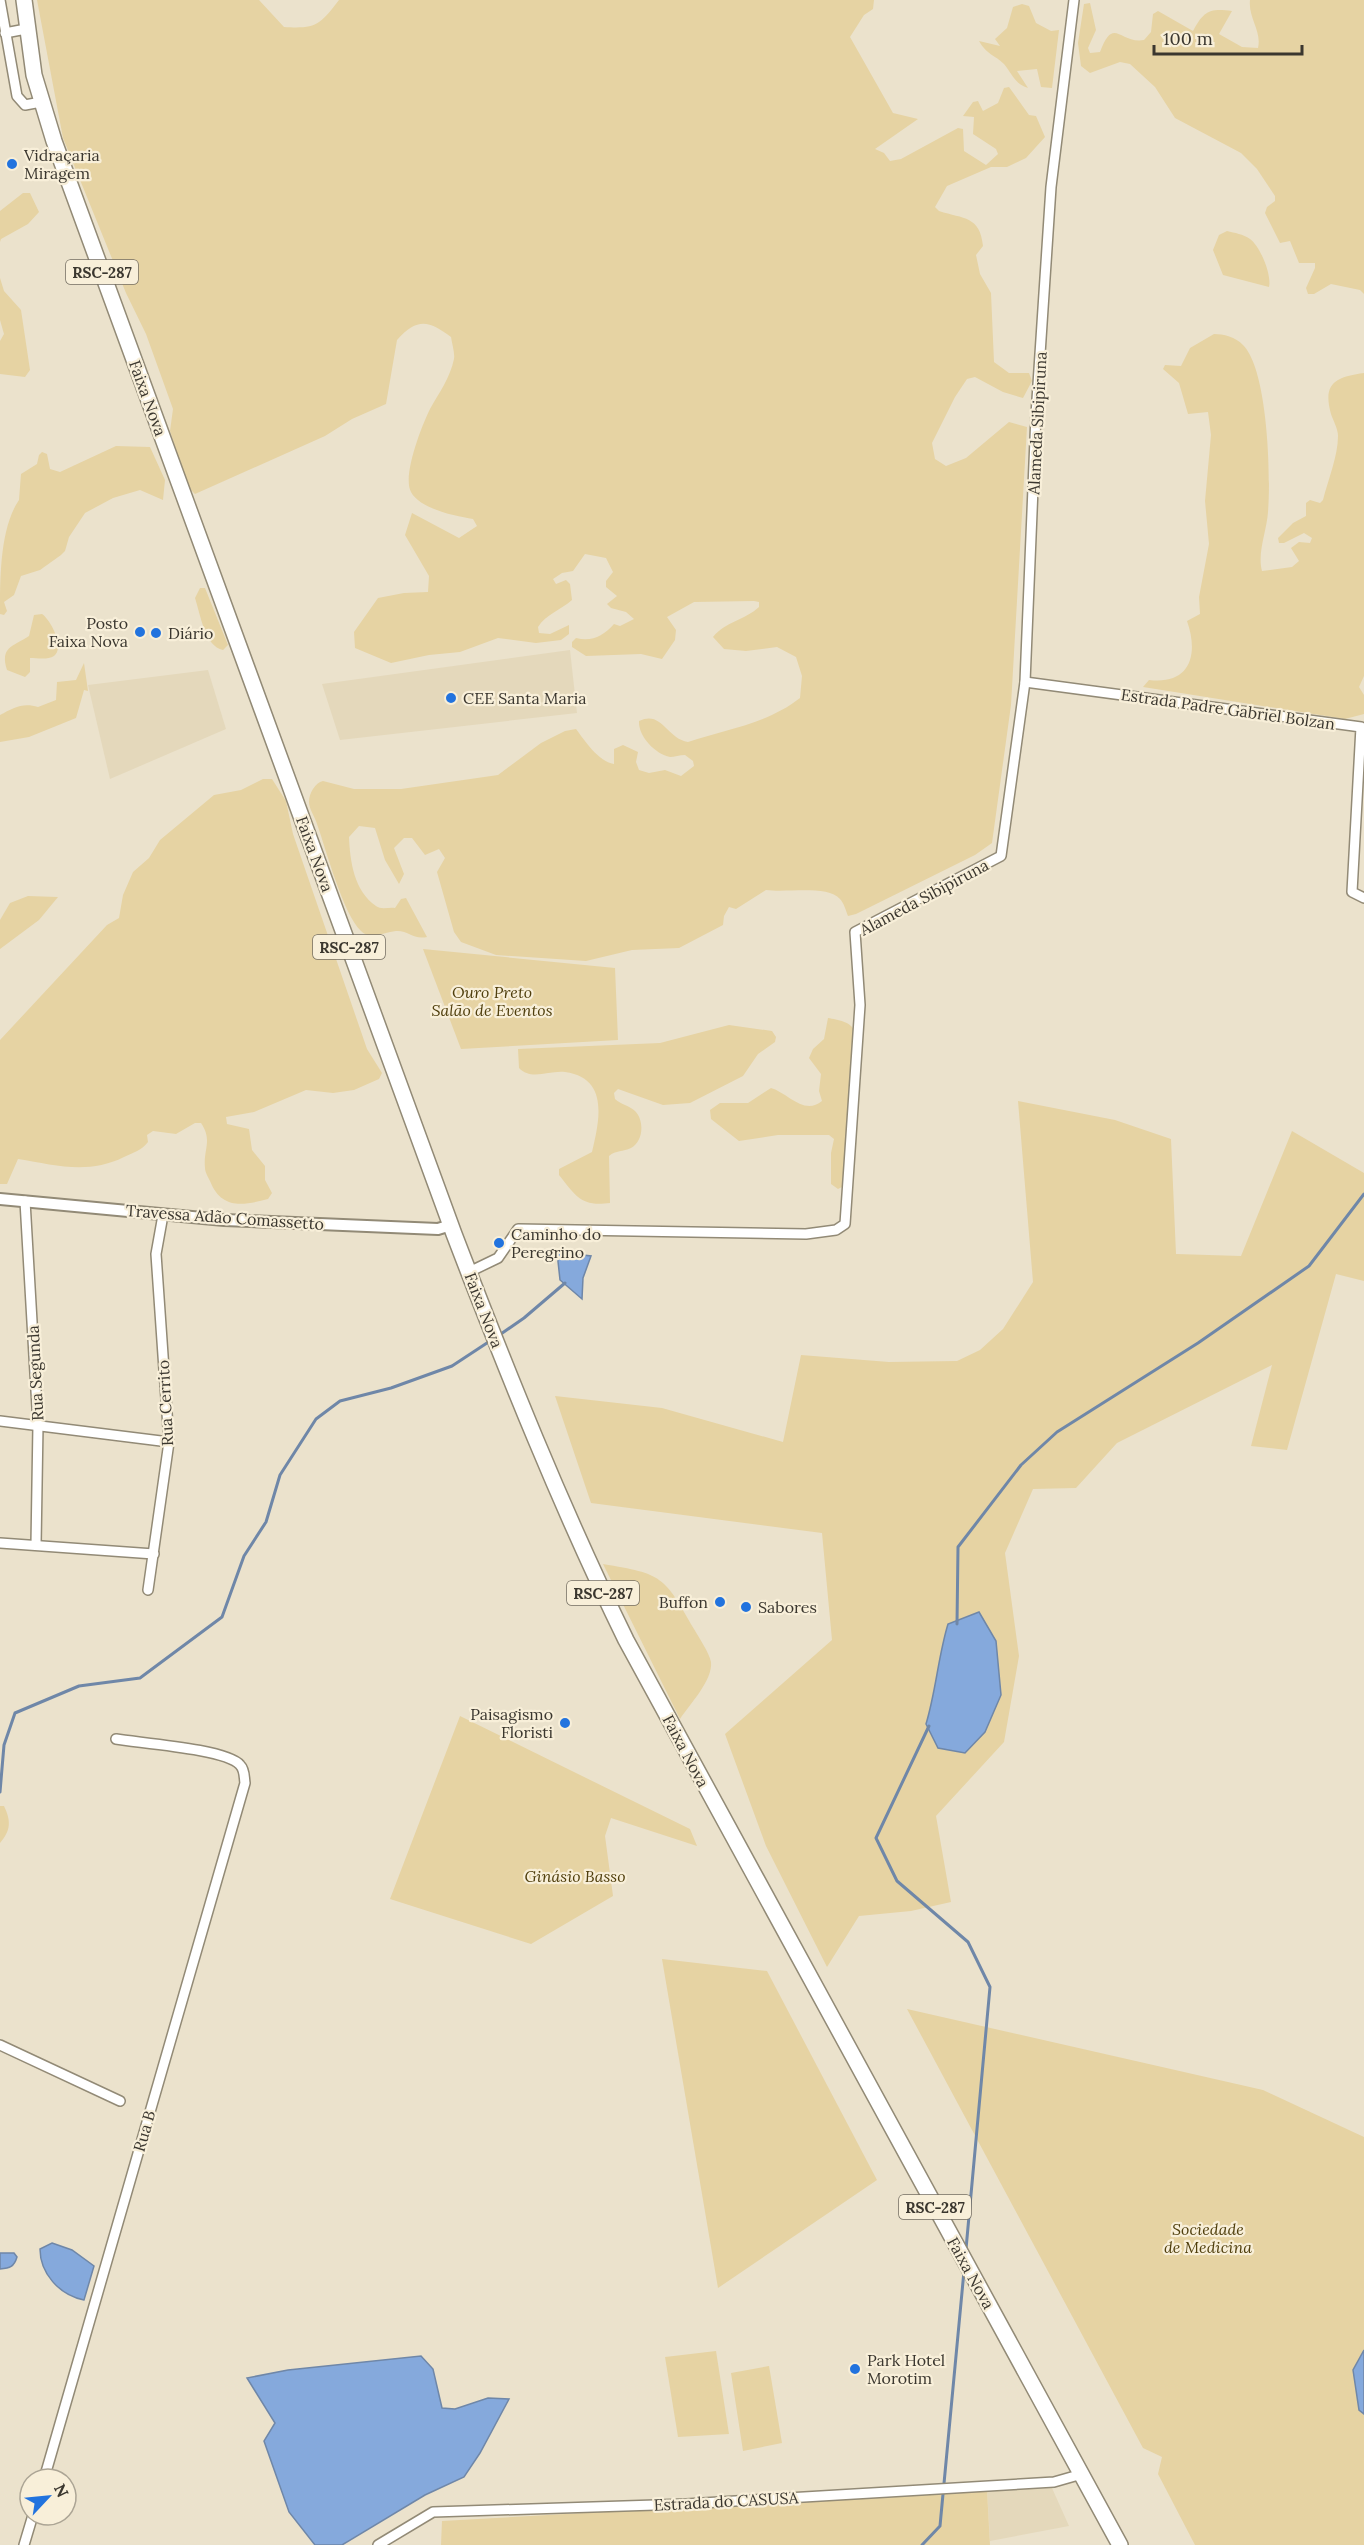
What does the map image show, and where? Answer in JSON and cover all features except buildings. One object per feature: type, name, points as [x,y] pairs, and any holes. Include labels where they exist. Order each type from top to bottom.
[{"type":"highway","name":"Faixa Nova","points":[[24,0],[26,29],[41,102],[451,1225],[535,1442],[581,1548],[626,1640],[1120,2545]]},
{"type":"street","points":[[0,0],[14,79],[21,102],[25,105],[41,102]]},
{"type":"street","name":"Alameda Sibipiruna","points":[[469,1272],[498,1258],[518,1229],[806,1234],[842,1227],[845,1224],[860,1005],[855,932],[1001,856],[1025,682],[1036,415],[1051,187],[1074,0]]},
{"type":"street","points":[[5,33],[26,29]]},
{"type":"street","points":[[14,79],[34,75]]},
{"type":"street","name":"Estrada Padre Gabriel Bolzan","points":[[1025,682],[1362,727],[1353,892],[1364,898]]},
{"type":"street","name":"Travessa Adão Comassetto","points":[[0,1199],[224,1220],[438,1228],[451,1225]]},
{"type":"street","name":"Rua Segunda","points":[[25,1201],[38,1425],[36,1545]]},
{"type":"street","name":"Rua Cerrito","points":[[148,1590],[169,1442],[156,1254],[163,1215]]},
{"type":"street","points":[[0,1421],[169,1442]]},
{"type":"street","points":[[0,1543],[154,1554]]},
{"type":"street","name":"Rua B","points":[[47,2467],[245,1783],[244,1771],[235,1760],[185,1749],[116,1739]]},
{"type":"street","points":[[0,2045],[120,2101]]},
{"type":"street","name":"Estrada do CASUSA","points":[[378,2545],[433,2512],[686,2504],[1054,2482],[1082,2474]]},
{"type":"street","points":[[24,2545],[29,2527]]},
{"type":"shaded area","name":"CEE Santa Maria","points":[[570,650],[577,713],[340,740],[322,684]]},
{"type":"shaded area","points":[[208,670],[226,729],[110,779],[88,685]]},
{"type":"shaded area","points":[[1052,2488],[1069,2526],[990,2541],[987,2490]]},
{"type":"green space","points":[[37,0],[259,0],[284,27],[303,27],[322,20],[339,0],[874,0],[873,9],[864,15],[850,37],[893,113],[918,119],[875,149],[884,153],[890,161],[901,159],[958,128],[963,129],[964,151],[986,165],[998,154],[996,149],[973,134],[974,117],[963,116],[973,102],[978,101],[983,111],[998,103],[1004,88],[1009,87],[1029,115],[1036,116],[1045,137],[1026,158],[1007,167],[991,167],[947,186],[935,207],[939,211],[969,220],[978,229],[983,246],[976,255],[980,274],[991,293],[994,362],[1009,373],[1029,373],[1032,381],[1023,398],[1003,392],[975,377],[967,379],[955,397],[932,443],[935,459],[946,466],[966,458],[1009,422],[1027,427],[1011,705],[992,843],[975,855],[856,914],[848,916],[840,899],[826,892],[766,890],[736,909],[729,907],[724,916],[723,925],[679,948],[632,950],[586,961],[496,955],[461,942],[454,932],[437,872],[445,858],[439,849],[425,855],[412,838],[404,838],[394,848],[404,874],[399,884],[385,860],[375,828],[359,826],[349,837],[352,865],[358,884],[369,900],[380,908],[395,908],[401,899],[406,898],[427,937],[422,938],[400,931],[369,935],[361,931],[348,911],[310,807],[311,792],[320,782],[354,789],[401,789],[498,775],[541,743],[565,731],[576,729],[592,750],[608,762],[614,764],[614,749],[623,745],[638,752],[636,762],[639,770],[649,773],[665,770],[681,776],[694,766],[693,761],[685,755],[670,757],[653,748],[641,733],[639,721],[653,719],[674,735],[688,742],[760,720],[800,698],[802,676],[796,657],[777,647],[746,651],[724,649],[713,637],[723,628],[759,607],[759,602],[754,601],[694,602],[667,617],[676,630],[675,640],[662,659],[641,654],[586,656],[572,647],[572,642],[576,638],[597,637],[614,624],[620,626],[634,619],[626,612],[611,608],[607,604],[617,596],[606,587],[606,581],[613,572],[606,558],[585,554],[573,571],[562,573],[553,579],[556,584],[566,580],[570,584],[572,600],[545,619],[538,627],[539,633],[550,634],[569,625],[569,634],[561,640],[536,643],[498,638],[460,652],[429,655],[391,663],[355,648],[354,632],[378,598],[404,593],[428,592],[429,576],[405,535],[412,513],[459,538],[477,526],[473,519],[439,511],[422,503],[411,492],[409,484],[411,463],[418,438],[430,409],[450,373],[454,359],[451,337],[430,325],[424,324],[411,328],[397,340],[386,404],[352,419],[325,436],[195,494],[188,487],[170,431],[173,409],[146,334],[126,293],[63,138]]},
{"type":"green space","points":[[1250,0],[1364,0],[1364,294],[1360,290],[1331,284],[1314,294],[1308,294],[1306,288],[1315,263],[1299,263],[1290,241],[1280,243],[1265,213],[1267,207],[1275,201],[1275,196],[1257,169],[1241,153],[1175,118],[1155,87],[1130,64],[1120,62],[1090,73],[1081,66],[1078,43],[1084,4],[1090,3],[1096,30],[1088,48],[1090,53],[1100,52],[1109,35],[1113,33],[1144,40],[1151,32],[1153,14],[1158,11],[1193,31],[1200,19],[1208,12],[1232,11],[1219,34],[1242,47],[1258,48],[1258,36],[1251,13]]},
{"type":"green space","points":[[1022,4],[1029,6],[1036,23],[1051,31],[1059,30],[1052,88],[1041,87],[1037,69],[1017,71],[1028,88],[1020,84],[1004,64],[988,52],[979,41],[1000,46],[995,39],[1007,28],[1013,7]]},
{"type":"green space","points":[[23,193],[30,193],[39,212],[28,224],[1,239],[0,242],[0,211]]},
{"type":"green space","points":[[1227,231],[1245,236],[1254,243],[1267,268],[1269,287],[1223,275],[1213,250],[1219,235]]},
{"type":"green space","points":[[0,278],[4,291],[21,310],[30,370],[25,377],[0,374],[0,341],[4,334],[0,320]]},
{"type":"green space","points":[[1214,334],[1229,336],[1243,345],[1251,358],[1263,399],[1268,450],[1269,496],[1261,557],[1262,571],[1292,567],[1299,561],[1291,548],[1299,542],[1310,543],[1312,538],[1304,533],[1284,543],[1279,543],[1278,538],[1293,523],[1306,516],[1306,503],[1310,500],[1320,503],[1323,500],[1338,444],[1337,430],[1329,403],[1330,388],[1339,379],[1364,373],[1364,676],[1359,687],[1364,695],[1364,714],[1345,719],[1143,687],[1149,680],[1174,678],[1188,665],[1192,645],[1187,621],[1200,614],[1199,597],[1209,544],[1205,501],[1211,435],[1208,412],[1188,414],[1179,383],[1163,369],[1165,365],[1181,366],[1190,348]]},
{"type":"green space","points":[[116,446],[150,447],[165,480],[163,500],[140,490],[113,498],[85,513],[69,537],[65,551],[40,570],[21,576],[14,595],[4,602],[7,611],[4,615],[0,614],[2,554],[8,524],[19,500],[21,474],[37,464],[42,452],[47,454],[50,469],[60,472]]},
{"type":"green space","points":[[200,588],[205,588],[228,645],[223,650],[212,643],[204,628],[195,598]]},
{"type":"green space","points":[[42,614],[56,634],[57,652],[49,658],[30,658],[30,672],[25,677],[7,670],[6,652],[29,636],[34,615]]},
{"type":"green space","points":[[84,663],[88,691],[84,690],[76,718],[29,737],[0,742],[0,715],[18,707],[28,705],[38,707],[56,700],[57,682],[76,680]]},
{"type":"green space","points":[[263,779],[272,779],[286,801],[293,834],[367,1049],[382,1073],[379,1079],[354,1090],[333,1093],[306,1090],[254,1112],[226,1117],[227,1124],[249,1129],[252,1150],[265,1166],[265,1180],[272,1193],[268,1199],[241,1204],[226,1201],[220,1197],[206,1171],[207,1140],[201,1123],[195,1123],[176,1134],[153,1131],[147,1135],[148,1142],[140,1149],[111,1163],[97,1166],[58,1166],[18,1159],[7,1184],[0,1184],[0,1040],[107,925],[119,918],[123,895],[133,872],[149,858],[160,840],[214,795],[241,790]]},
{"type":"green space","points":[[28,896],[58,897],[39,920],[0,949],[0,920],[10,903]]},
{"type":"green space","name":"Ouro Preto Salão de Eventos","points":[[423,949],[615,968],[618,1040],[461,1049]]},
{"type":"green space","points":[[828,1018],[847,1023],[855,1032],[842,1187],[838,1189],[831,1184],[831,1153],[834,1139],[829,1135],[778,1135],[739,1141],[711,1119],[710,1110],[720,1103],[748,1103],[771,1088],[802,1105],[815,1105],[822,1101],[819,1091],[821,1074],[809,1058],[813,1049],[824,1039]]},
{"type":"green space","points":[[729,1025],[772,1031],[776,1037],[775,1042],[758,1054],[743,1076],[690,1103],[663,1105],[618,1089],[614,1093],[615,1099],[633,1109],[640,1120],[641,1131],[638,1141],[631,1148],[609,1156],[610,1203],[592,1203],[575,1194],[559,1175],[559,1169],[592,1152],[598,1115],[595,1092],[589,1083],[579,1076],[565,1072],[529,1074],[524,1072],[519,1068],[518,1049],[660,1043]]},
{"type":"green space","points":[[1018,1101],[1115,1120],[1171,1139],[1176,1254],[1241,1256],[1292,1131],[1364,1173],[1364,1281],[1336,1274],[1287,1450],[1251,1446],[1272,1365],[1117,1443],[1076,1488],[1033,1489],[1005,1553],[1019,1656],[1004,1742],[936,1816],[951,1902],[911,1911],[859,1916],[827,1967],[766,1846],[725,1734],[832,1640],[822,1533],[591,1503],[555,1396],[662,1408],[783,1442],[801,1355],[889,1362],[957,1361],[980,1350],[1003,1329],[1033,1282]]},
{"type":"green space","points":[[603,1564],[638,1571],[660,1580],[676,1598],[706,1650],[711,1669],[700,1692],[680,1719]]},
{"type":"green space","name":"Ginásio Basso","points":[[460,1716],[690,1829],[697,1846],[611,1818],[605,1836],[613,1896],[531,1944],[390,1899]]},
{"type":"green space","points":[[0,1806],[4,1806],[9,1825],[0,1843]]},
{"type":"green space","points":[[662,1959],[767,1971],[877,2180],[718,2288]]},
{"type":"green space","name":"Sociedade de Medicina","points":[[907,2009],[1263,2090],[1364,2137],[1364,2545],[1195,2545],[1158,2474],[1162,2457],[1143,2448]]},
{"type":"green space","points":[[716,2351],[729,2434],[678,2437],[665,2357]]},
{"type":"green space","points":[[769,2366],[782,2443],[743,2451],[731,2373]]},
{"type":"green space","points":[[987,2490],[990,2545],[441,2545],[442,2521]]},
{"type":"water","points":[[557,1252],[591,1256],[583,1278],[582,1299],[560,1280]]},
{"type":"water","points":[[979,1612],[996,1641],[1001,1695],[985,1732],[965,1753],[938,1748],[926,1724],[948,1624]]},
{"type":"water","points":[[52,2243],[72,2250],[94,2266],[84,2300],[59,2288],[47,2274],[40,2249]]},
{"type":"water","points":[[0,2253],[14,2253],[17,2257],[13,2265],[0,2269]]},
{"type":"water","points":[[1364,2350],[1364,2414],[1359,2410],[1353,2370]]},
{"type":"water","points":[[421,2356],[433,2369],[442,2408],[455,2409],[488,2398],[509,2399],[480,2453],[464,2477],[425,2495],[342,2545],[315,2545],[289,2512],[264,2441],[275,2423],[247,2378],[288,2370]]},
{"type":"waterway","points":[[957,1624],[958,1547],[1021,1465],[1057,1432],[1198,1343],[1309,1266],[1364,1194]]},
{"type":"waterway","points":[[498,1336],[524,1318],[565,1283]]},
{"type":"waterway","points":[[0,1792],[4,1745],[15,1713],[79,1686],[140,1678],[222,1617],[244,1556],[266,1522],[280,1475],[316,1419],[340,1401],[391,1388],[452,1366],[490,1341]]},
{"type":"waterway","points":[[929,1726],[876,1838],[897,1881],[968,1942],[990,1987],[966,2249]]},
{"type":"waterway","points":[[922,2545],[940,2526],[964,2271]]},
{"type":"place","name":"Vidraçaria Miragem","points":[[12,164]]},
{"type":"place","name":"Posto Faixa Nova","points":[[140,632]]},
{"type":"place","name":"Diário","points":[[156,633]]},
{"type":"place","name":"CEE Santa Maria","points":[[451,698]]},
{"type":"place","name":"Caminho do Peregrino","points":[[499,1243]]},
{"type":"place","name":"Buffon","points":[[720,1602]]},
{"type":"place","name":"Sabores","points":[[746,1607]]},
{"type":"place","name":"Paisagismo Floristi","points":[[565,1723]]},
{"type":"place","name":"Park Hotel Morotim","points":[[855,2369]]}]
